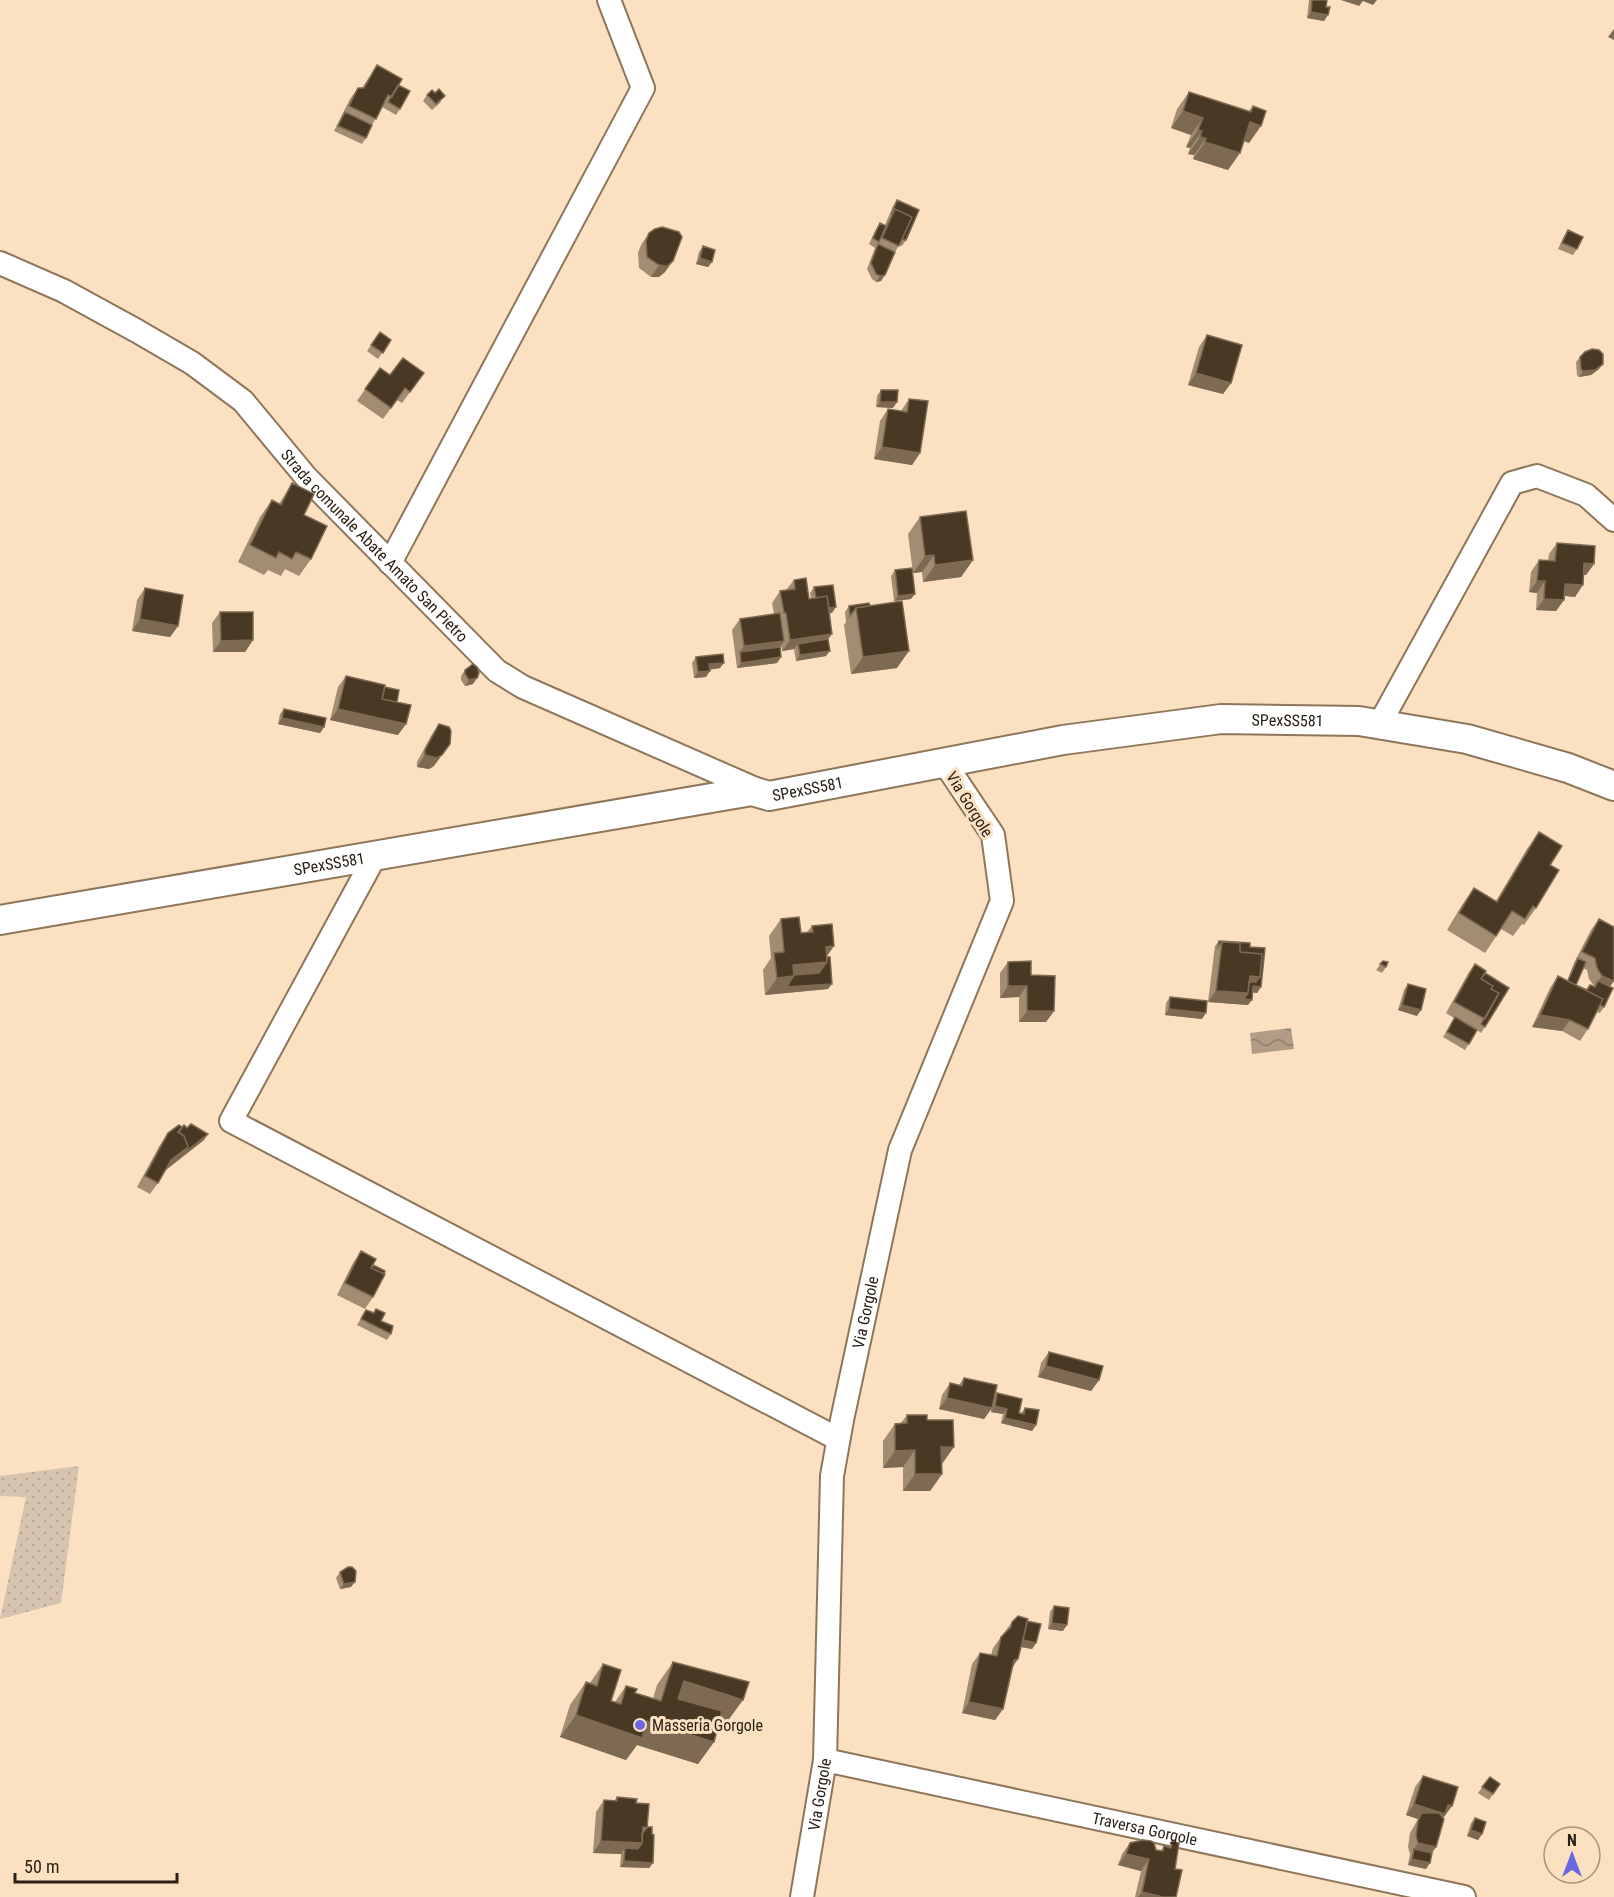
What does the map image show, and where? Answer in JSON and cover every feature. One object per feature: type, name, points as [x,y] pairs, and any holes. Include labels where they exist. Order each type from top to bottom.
[{"type":"main road","name":"SPexSS581","points":[[0,920],[752,791],[769,796],[1063,740],[1221,719],[1359,721],[1467,739],[1568,768],[1614,786]]},
{"type":"street","points":[[390,563],[644,88],[609,0]]},
{"type":"street","name":"Strada comunale Abate Amato San Pietro","points":[[0,263],[64,291],[137,331],[192,363],[243,401],[306,477],[497,671],[523,687],[769,796]]},
{"type":"street","points":[[1379,725],[1512,483],[1537,476],[1586,495],[1614,520]]},
{"type":"street","name":"Via Gorgole","points":[[802,1897],[825,1760],[832,1476],[838,1439],[900,1150],[1002,901],[993,835],[944,762]]},
{"type":"street","points":[[375,856],[231,1121],[838,1439]]},
{"type":"street","name":"Traversa Gorgole","points":[[825,1760],[1464,1897]]},
{"type":"shaded area","points":[[79,1466],[61,1603],[0,1619],[26,1497],[0,1496],[0,1476]]},
{"type":"water","points":[[1291,1028],[1294,1049],[1252,1054],[1250,1033]]},
{"type":"building","points":[[1312,0],[1327,0],[1326,7],[1330,7],[1328,15],[1311,12]]},
{"type":"building","points":[[377,65],[402,79],[392,97],[388,95],[376,119],[349,106],[358,88],[364,88]]},
{"type":"building","points":[[398,85],[410,91],[400,109],[388,102]]},
{"type":"building","points":[[439,89],[445,96],[436,104],[427,95],[432,90],[435,93]]},
{"type":"building","points":[[1189,92],[1251,112],[1253,106],[1266,111],[1261,126],[1250,122],[1240,153],[1205,142],[1206,138],[1200,137],[1202,131],[1198,130],[1203,118],[1183,111]]},
{"type":"building","points":[[345,112],[372,125],[366,138],[338,126]]},
{"type":"building","points":[[897,200],[919,210],[906,240],[902,239],[912,217],[895,209],[891,215]]},
{"type":"building","points":[[895,209],[912,217],[899,246],[882,238]]},
{"type":"building","points":[[880,223],[886,226],[879,242],[873,238]]},
{"type":"building","points":[[662,227],[679,232],[682,237],[673,261],[667,266],[659,265],[647,257],[646,241],[649,233]]},
{"type":"building","points":[[1568,230],[1583,237],[1577,249],[1562,243]]},
{"type":"building","points":[[878,244],[895,252],[885,275],[880,276],[876,274],[871,263]]},
{"type":"building","points":[[703,246],[715,250],[712,262],[700,258]]},
{"type":"building","points":[[380,332],[391,340],[383,353],[371,345]]},
{"type":"building","points":[[1207,335],[1242,345],[1231,383],[1196,373]]},
{"type":"building","points":[[1592,349],[1599,350],[1603,354],[1603,364],[1595,370],[1583,371],[1580,357]]},
{"type":"building","points":[[403,358],[424,373],[410,392],[405,388],[391,408],[365,389],[380,368],[390,375]]},
{"type":"building","points":[[881,390],[898,390],[897,402],[880,402]]},
{"type":"building","points":[[909,399],[928,401],[920,453],[882,447],[888,409],[907,412]]},
{"type":"building","points":[[292,483],[314,494],[304,515],[327,526],[311,559],[296,552],[292,559],[279,552],[276,558],[250,545],[272,500],[281,505]]},
{"type":"building","points":[[966,511],[973,560],[935,565],[934,555],[925,556],[920,517]]},
{"type":"building","points":[[1557,543],[1595,546],[1594,564],[1584,563],[1583,585],[1565,584],[1564,600],[1544,599],[1545,581],[1537,581],[1539,560],[1555,561]]},
{"type":"building","points":[[912,568],[915,594],[898,596],[895,570]]},
{"type":"building","points":[[806,578],[809,599],[827,596],[832,634],[790,640],[780,591],[795,589],[794,580]]},
{"type":"building","points":[[833,585],[836,607],[829,608],[827,596],[816,598],[814,587]]},
{"type":"building","points":[[145,588],[183,595],[178,626],[140,619]]},
{"type":"building","points":[[902,601],[909,651],[863,657],[856,608]]},
{"type":"building","points":[[869,603],[870,606],[856,608],[850,616],[849,606]]},
{"type":"building","points":[[220,612],[253,612],[253,640],[221,641]]},
{"type":"building","points":[[780,613],[784,641],[744,646],[740,619]]},
{"type":"building","points":[[828,639],[830,651],[800,655],[798,644]]},
{"type":"building","points":[[780,647],[781,657],[741,663],[740,652]]},
{"type":"building","points":[[723,654],[724,663],[709,664],[710,671],[698,672],[696,657]]},
{"type":"building","points":[[473,664],[479,673],[477,678],[469,680],[465,670]]},
{"type":"building","points":[[346,676],[385,685],[382,699],[411,705],[406,724],[338,709]]},
{"type":"building","points":[[385,687],[399,690],[397,702],[382,699]]},
{"type":"building","points":[[284,709],[326,718],[324,727],[282,718]]},
{"type":"building","points":[[439,724],[449,727],[451,731],[450,744],[437,758],[425,755],[425,750]]},
{"type":"building","points":[[1539,832],[1562,846],[1550,865],[1559,870],[1536,908],[1533,906],[1525,919],[1512,911],[1496,936],[1459,913],[1474,888],[1497,902]]},
{"type":"building","points":[[799,917],[801,933],[813,932],[812,926],[832,924],[834,946],[826,947],[827,962],[793,965],[794,976],[777,978],[774,953],[784,952],[781,919]]},
{"type":"building","points":[[1599,919],[1614,927],[1614,981],[1602,976],[1595,958],[1582,952]]},
{"type":"building","points":[[1219,941],[1250,943],[1250,947],[1265,948],[1261,987],[1253,986],[1252,1000],[1244,999],[1248,993],[1249,982],[1256,982],[1260,977],[1262,954],[1240,952],[1240,943],[1222,942],[1218,947]]},
{"type":"building","points":[[1222,942],[1240,943],[1240,952],[1262,954],[1260,977],[1250,976],[1248,993],[1216,991]]},
{"type":"building","points":[[827,957],[830,957],[832,984],[787,987],[794,975],[819,973],[827,962]]},
{"type":"building","points":[[1578,958],[1586,962],[1576,985],[1587,990],[1590,985],[1595,987],[1598,981],[1613,988],[1604,1007],[1600,1005],[1603,999],[1568,981]]},
{"type":"building","points":[[1031,961],[1031,975],[1055,976],[1054,1011],[1027,1011],[1027,986],[1008,986],[1008,962]]},
{"type":"building","points":[[1383,961],[1388,962],[1386,967],[1380,964]]},
{"type":"building","points":[[1475,964],[1486,971],[1481,979],[1493,986],[1491,989],[1499,993],[1485,1019],[1454,1002]]},
{"type":"building","points":[[1485,973],[1509,988],[1485,1027],[1481,1024],[1499,993],[1491,989],[1493,986],[1481,979]]},
{"type":"building","points":[[1558,976],[1603,999],[1588,1029],[1570,1020],[1540,1015]]},
{"type":"building","points":[[1408,984],[1426,989],[1421,1010],[1402,1005]]},
{"type":"building","points":[[1170,997],[1207,1001],[1206,1013],[1169,1009]]},
{"type":"building","points":[[1455,1017],[1477,1030],[1469,1044],[1447,1032]]},
{"type":"building","points":[[191,1124],[208,1134],[184,1153],[188,1147],[184,1136],[179,1132],[184,1125],[187,1128]]},
{"type":"building","points":[[179,1125],[182,1127],[178,1132],[184,1136],[188,1147],[171,1160],[158,1183],[145,1176],[168,1133]]},
{"type":"building","points":[[361,1251],[376,1259],[371,1268],[385,1274],[373,1297],[345,1283]]},
{"type":"building","points":[[373,1265],[385,1271],[384,1274],[371,1268]]},
{"type":"building","points":[[376,1309],[385,1313],[381,1321],[393,1326],[391,1334],[361,1319],[366,1310],[374,1313]]},
{"type":"building","points":[[1049,1352],[1103,1366],[1099,1380],[1046,1366]]},
{"type":"building","points":[[964,1378],[997,1385],[992,1408],[947,1398],[950,1383],[962,1386]]},
{"type":"building","points":[[997,1393],[1022,1399],[1019,1413],[1024,1414],[1025,1408],[1039,1410],[1036,1425],[1005,1418],[1007,1409],[995,1406]]},
{"type":"building","points":[[907,1415],[927,1415],[927,1420],[953,1420],[954,1447],[941,1447],[942,1474],[915,1474],[915,1450],[895,1451],[895,1424],[907,1423]]},
{"type":"building","points":[[348,1567],[356,1571],[355,1582],[344,1584],[340,1572]]},
{"type":"building","points":[[1054,1606],[1069,1608],[1067,1625],[1052,1623]]},
{"type":"building","points":[[1018,1616],[1028,1619],[1018,1659],[1014,1660],[1003,1709],[969,1702],[980,1653],[997,1656],[1001,1637]]},
{"type":"building","points":[[1027,1621],[1041,1624],[1036,1643],[1023,1640]]},
{"type":"building","points":[[673,1662],[749,1682],[743,1700],[684,1681],[678,1699],[722,1711],[714,1742],[647,1721],[642,1738],[576,1715],[586,1682],[597,1686],[603,1664],[621,1670],[611,1701],[621,1704],[626,1686],[637,1689],[635,1693],[661,1701]]},
{"type":"building","points":[[1423,1776],[1458,1787],[1452,1806],[1448,1805],[1445,1814],[1414,1804]]},
{"type":"building","points":[[1490,1777],[1500,1784],[1493,1794],[1482,1787]]},
{"type":"building","points":[[617,1797],[637,1799],[636,1803],[649,1804],[647,1828],[643,1827],[642,1843],[601,1841],[604,1800],[617,1801]]},
{"type":"building","points":[[1422,1813],[1439,1813],[1444,1819],[1436,1847],[1418,1843],[1416,1836],[1418,1821]]},
{"type":"building","points":[[1475,1818],[1486,1822],[1482,1834],[1471,1830]]},
{"type":"building","points":[[647,1827],[652,1827],[654,1835],[653,1863],[624,1861],[625,1848],[638,1849],[642,1843],[642,1833]]},
{"type":"building","points":[[1151,1841],[1156,1850],[1163,1851],[1164,1846],[1171,1848],[1172,1841],[1179,1843],[1175,1869],[1182,1870],[1176,1897],[1163,1897],[1142,1892],[1149,1859],[1126,1854],[1130,1843]]},
{"type":"building","points":[[1414,1849],[1432,1853],[1430,1863],[1412,1859]]},
{"type":"place","name":"Masseria Gorgole","points":[[640,1725]]}]
